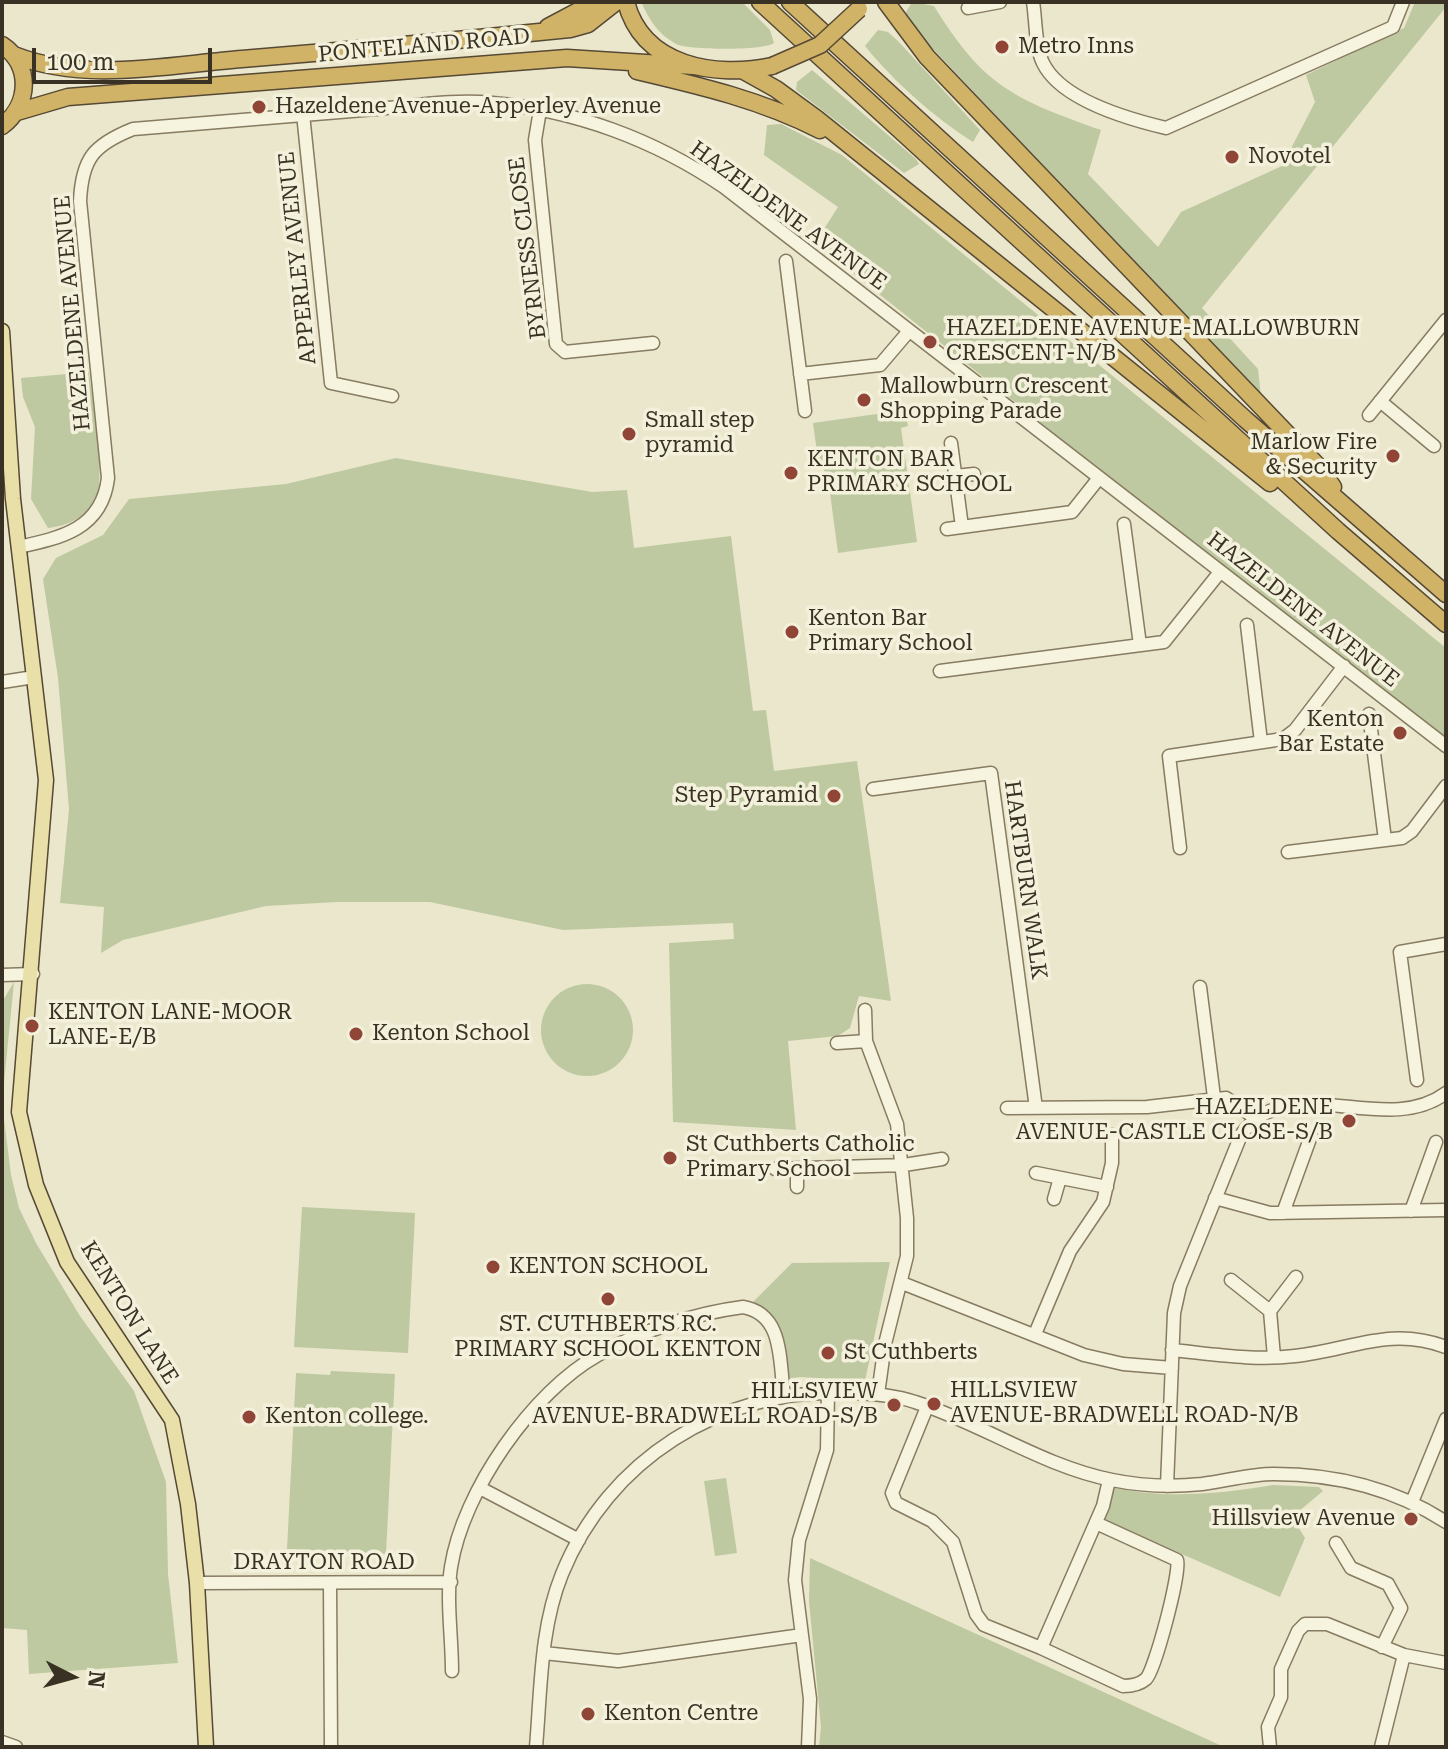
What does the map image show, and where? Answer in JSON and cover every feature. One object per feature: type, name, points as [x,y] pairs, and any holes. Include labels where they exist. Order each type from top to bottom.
[{"type":"highway","points":[[536,32],[595,2]]},
{"type":"highway","name":"PONTELAND ROAD","points":[[8,50],[35,63],[91,71],[536,32],[588,24],[616,2]]},
{"type":"highway","points":[[626,2],[646,39],[668,56],[693,66]]},
{"type":"highway","points":[[760,2],[1338,531],[1446,624]]},
{"type":"highway","points":[[790,2],[1353,514],[1446,594]]},
{"type":"highway","points":[[886,2],[927,57],[1318,466],[1353,514]]},
{"type":"highway","points":[[742,70],[772,66],[820,45],[860,5]]},
{"type":"highway","points":[[2,126],[17,112],[24,89],[20,65],[8,50]]},
{"type":"highway","points":[[587,59],[723,91],[804,122],[850,145]]},
{"type":"highway","name":"PONTELAND ROAD","points":[[17,112],[68,97],[481,62],[587,59],[742,70]]},
{"type":"highway","points":[[742,70],[776,89],[850,145],[1143,378],[1296,505],[1338,531]]},
{"type":"main road","name":"KENTON LANE","points":[[2,331],[5,418],[46,780],[33,974],[19,1112],[36,1185],[67,1262],[172,1420],[188,1504],[197,1583],[206,1747]]},
{"type":"street","points":[[968,8],[1000,2]]},
{"type":"street","points":[[1033,2],[1041,62],[1060,87],[1128,120],[1166,128],[1393,27],[1403,2]]},
{"type":"street","name":"HAZELDENE AVENUE","points":[[18,547],[64,537],[80,529],[92,519],[106,493],[108,478],[80,201],[81,175],[93,152],[112,138],[133,129],[489,102],[540,110],[620,133],[676,157],[724,187],[1446,746]]},
{"type":"street","name":"BYRNESS CLOSE","points":[[540,110],[535,140],[556,344],[565,352],[647,344],[640,329]]},
{"type":"street","name":"APPERLEY AVENUE","points":[[303,114],[331,383],[392,396]]},
{"type":"street","points":[[786,261],[805,411]]},
{"type":"street","points":[[1369,415],[1446,320]]},
{"type":"street","points":[[800,374],[880,365],[909,331]]},
{"type":"street","points":[[1380,401],[1434,446]]},
{"type":"street","points":[[951,443],[962,527]]},
{"type":"street","points":[[955,476],[974,474]]},
{"type":"street","points":[[947,529],[1072,512],[1099,478]]},
{"type":"street","points":[[1124,524],[1140,645]]},
{"type":"street","points":[[940,671],[1164,642],[1172,636],[1220,572]]},
{"type":"street","points":[[1247,625],[1261,742]]},
{"type":"street","points":[[1180,848],[1169,756],[1283,739],[1295,730],[1344,666]]},
{"type":"street","points":[[2,682],[34,677]]},
{"type":"street","points":[[1369,714],[1385,840]]},
{"type":"street","name":"HARTBURN WALK","points":[[873,789],[991,773],[1036,1108]]},
{"type":"street","points":[[1288,852],[1402,838],[1412,831],[1446,786]]},
{"type":"street","points":[[1417,1080],[1400,952],[1446,944]]},
{"type":"street","points":[[2,975],[33,974]]},
{"type":"street","points":[[1200,987],[1214,1097]]},
{"type":"street","points":[[865,1010],[866,1041],[897,1124],[904,1165],[907,1243],[902,1283],[885,1344],[878,1394]]},
{"type":"street","points":[[837,1043],[866,1041]]},
{"type":"street","points":[[1167,1486],[1172,1350],[1180,1286],[1241,1135],[1254,1117],[1274,1107],[1299,1104],[1416,1108],[1446,1093]]},
{"type":"street","points":[[1007,1108],[1147,1107],[1214,1097],[1236,1102],[1254,1117]]},
{"type":"street","points":[[1035,1334],[1061,1270],[1096,1217],[1112,1163],[1112,1135]]},
{"type":"street","points":[[1283,1213],[1311,1136]]},
{"type":"street","points":[[1411,1211],[1436,1142]]},
{"type":"street","points":[[775,1169],[904,1165],[942,1159]]},
{"type":"street","points":[[797,1168],[797,1187]]},
{"type":"street","points":[[1036,1173],[1107,1187]]},
{"type":"street","points":[[1054,1199],[1060,1178]]},
{"type":"street","points":[[1215,1198],[1246,1209],[1283,1213],[1446,1210]]},
{"type":"street","points":[[1274,1357],[1270,1311],[1296,1277]]},
{"type":"street","points":[[1231,1280],[1270,1311]]},
{"type":"street","points":[[902,1283],[1084,1355],[1123,1364],[1172,1368]]},
{"type":"street","points":[[452,1671],[451,1582],[457,1545],[480,1488],[503,1447],[553,1390],[595,1356],[667,1327],[727,1309],[757,1309],[774,1328],[784,1394]]},
{"type":"street","points":[[1172,1350],[1296,1356],[1388,1337],[1422,1338],[1446,1347]]},
{"type":"street","points":[[808,1747],[812,1720],[795,1580],[797,1552],[827,1450],[828,1392]]},
{"type":"street","points":[[536,1747],[544,1653],[561,1575],[579,1540],[606,1500],[644,1458],[693,1427],[753,1402],[784,1394],[878,1394],[927,1407],[1109,1480],[1167,1486],[1272,1474],[1348,1480],[1412,1502],[1446,1522]]},
{"type":"street","points":[[927,1407],[894,1482],[896,1503],[932,1521],[953,1542],[976,1614],[984,1625],[1123,1686],[1133,1685],[1150,1673],[1161,1647],[1163,1621],[1177,1582],[1177,1560],[1096,1523]]},
{"type":"street","points":[[1412,1502],[1446,1419]]},
{"type":"street","points":[[1432,1457],[1446,1462]]},
{"type":"street","points":[[1041,1648],[1096,1523],[1109,1480]]},
{"type":"street","points":[[480,1488],[579,1540]]},
{"type":"street","points":[[1336,1543],[1351,1568],[1388,1584],[1401,1608],[1382,1647]]},
{"type":"street","name":"DRAYTON ROAD","points":[[197,1583],[451,1582]]},
{"type":"street","points":[[330,1583],[331,1747]]},
{"type":"street","points":[[1270,1747],[1268,1727],[1281,1697],[1281,1669],[1298,1631],[1305,1624],[1327,1624],[1404,1655],[1446,1663]]},
{"type":"street","points":[[544,1653],[618,1661],[802,1635]]},
{"type":"street","points":[[1381,1747],[1404,1655]]},
{"type":"street","points":[[2,1742],[16,1747]]},
{"type":"green space","points":[[641,2],[742,2],[770,30],[774,43],[725,49],[676,44],[655,26]]},
{"type":"green space","points":[[912,2],[934,6],[969,55],[1004,87],[1045,109],[1101,130],[1088,174],[1158,247],[1181,212],[1282,166],[1315,102],[1306,75],[1404,28],[1415,2],[1446,2],[1446,7],[1202,308],[1258,369],[1261,396],[903,17]]},
{"type":"green space","points":[[878,30],[888,32],[898,41],[980,130],[973,142],[916,98],[865,46]]},
{"type":"green space","points":[[812,70],[919,164],[904,173],[796,90],[797,82]]},
{"type":"green space","points":[[781,124],[842,155],[1446,648],[1446,738],[1203,552],[815,243],[838,207],[764,155],[767,125]]},
{"type":"green space","points":[[89,372],[99,455],[97,496],[77,519],[48,528],[31,499],[35,427],[23,397],[21,378]]},
{"type":"green space","points":[[905,410],[908,426],[901,428],[917,542],[838,553],[828,478],[818,459],[813,423]]},
{"type":"green space","points":[[396,458],[592,492],[627,490],[634,548],[731,536],[753,711],[766,710],[774,771],[857,761],[891,1001],[859,996],[850,1028],[838,1036],[788,1041],[796,1130],[673,1122],[669,943],[734,939],[733,923],[563,930],[430,902],[337,902],[266,906],[123,940],[101,953],[104,907],[60,903],[69,809],[58,678],[43,579],[56,558],[103,535],[129,499],[286,484]]},
{"type":"green space","points":[[14,982],[2,1103],[2,1002]]},
{"type":"green space","points":[[587,984],[605,987],[620,997],[630,1012],[633,1030],[630,1048],[620,1063],[605,1073],[587,1076],[569,1073],[554,1063],[544,1048],[541,1030],[544,1012],[554,997],[569,987]]},
{"type":"green space","points":[[2,1103],[11,1175],[19,1208],[36,1243],[80,1316],[134,1391],[166,1482],[168,1574],[178,1663],[29,1674],[27,1630],[2,1628]]},
{"type":"green space","points":[[302,1207],[415,1213],[408,1353],[294,1347]]},
{"type":"green space","points":[[890,1262],[865,1381],[786,1379],[776,1325],[771,1316],[753,1302],[792,1263]]},
{"type":"green space","points":[[331,1371],[395,1374],[386,1554],[287,1549],[296,1373],[330,1375]]},
{"type":"green space","points":[[726,1478],[737,1553],[715,1556],[704,1481]]},
{"type":"green space","points":[[1273,1485],[1319,1487],[1323,1491],[1292,1517],[1305,1538],[1280,1597],[1104,1520],[1114,1488],[1194,1494]]},
{"type":"green space","points":[[810,1558],[1224,1747],[819,1747],[821,1727],[809,1601]]},
{"type":"place","name":"Metro Inns","points":[[1002,47]]},
{"type":"place","name":"Hazeldene Avenue-Apperley Avenue","points":[[259,107]]},
{"type":"place","name":"Novotel","points":[[1232,157]]},
{"type":"place","name":"HAZELDENE AVENUE-MALLOWBURN CRESCENT-N/B","points":[[930,342]]},
{"type":"place","name":"Mallowburn Crescent Shopping Parade","points":[[864,400]]},
{"type":"place","name":"Small step pyramid","points":[[629,434]]},
{"type":"place","name":"Marlow Fire & Security","points":[[1393,456]]},
{"type":"place","name":"KENTON BAR PRIMARY SCHOOL","points":[[791,473]]},
{"type":"place","name":"Kenton Bar Primary School","points":[[792,632]]},
{"type":"place","name":"Kenton Bar Estate","points":[[1400,733]]},
{"type":"place","name":"Step Pyramid","points":[[834,796]]},
{"type":"place","name":"KENTON LANE-MOOR LANE-E/B","points":[[32,1026]]},
{"type":"place","name":"Kenton School","points":[[356,1034]]},
{"type":"place","name":"HAZELDENE AVENUE-CASTLE CLOSE-S/B","points":[[1349,1121]]},
{"type":"place","name":"St Cuthberts Catholic Primary School","points":[[670,1158]]},
{"type":"place","name":"KENTON SCHOOL","points":[[493,1267]]},
{"type":"place","name":"ST. CUTHBERTS RC. PRIMARY SCHOOL KENTON","points":[[608,1299]]},
{"type":"place","name":"St Cuthberts","points":[[828,1353]]},
{"type":"place","name":"HILLSVIEW AVENUE-BRADWELL ROAD-N/B","points":[[934,1404]]},
{"type":"place","name":"HILLSVIEW AVENUE-BRADWELL ROAD-S/B","points":[[894,1405]]},
{"type":"place","name":"Kenton college.","points":[[249,1417]]},
{"type":"place","name":"Hillsview Avenue","points":[[1411,1519]]},
{"type":"place","name":"Kenton Centre","points":[[588,1714]]}]
